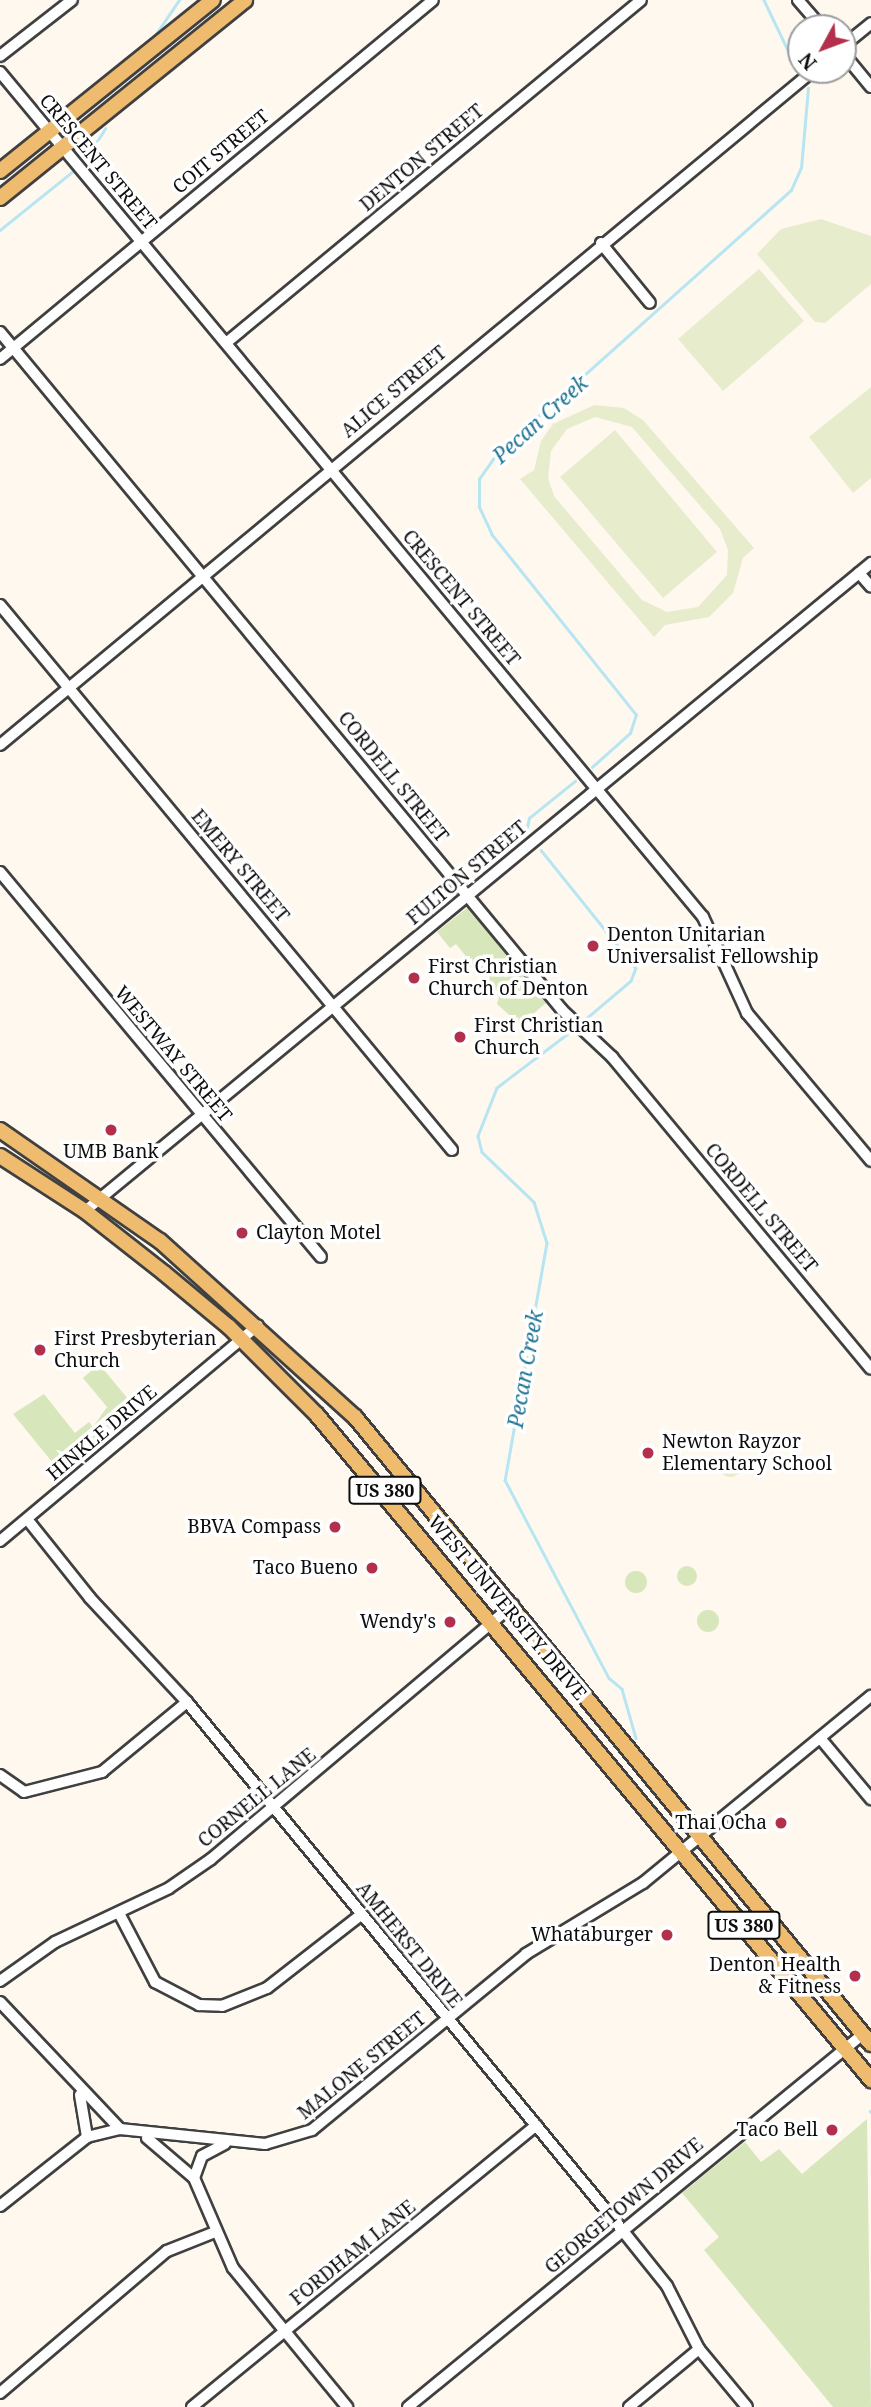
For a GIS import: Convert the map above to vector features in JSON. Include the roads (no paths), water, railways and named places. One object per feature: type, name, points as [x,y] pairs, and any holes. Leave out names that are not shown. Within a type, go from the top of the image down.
[{"type":"main road","points":[[0,171],[213,0]]},
{"type":"main road","points":[[0,198],[245,0]]},
{"type":"main road","name":"WEST UNIVERSITY DRIVE","points":[[0,1130],[102,1196],[258,1325],[355,1417],[513,1605],[867,2039]]},
{"type":"main road","name":"WEST UNIVERSITY DRIVE","points":[[0,1156],[85,1211],[242,1339],[384,1489],[871,2080]]},
{"type":"street","points":[[0,56],[72,0]]},
{"type":"street","name":"COIT STREET","points":[[0,359],[433,0]]},
{"type":"street","name":"DENTON STREET","points":[[226,343],[641,0]]},
{"type":"street","points":[[798,0],[810,14]]},
{"type":"street","points":[[857,34],[871,23]]},
{"type":"street","points":[[857,70],[871,87]]},
{"type":"street","name":"CRESCENT STREET","points":[[0,72],[712,929],[747,1013],[871,1161]]},
{"type":"street","name":"ALICE STREET","points":[[0,745],[601,243],[797,84]]},
{"type":"street","points":[[601,243],[650,303]]},
{"type":"street","name":"CORDELL STREET","points":[[0,332],[562,1010],[612,1057],[871,1370]]},
{"type":"street","name":"FULTON STREET","points":[[85,1211],[871,563]]},
{"type":"street","points":[[859,573],[871,587]]},
{"type":"street","name":"EMERY STREET","points":[[0,605],[452,1150]]},
{"type":"street","name":"WESTWAY STREET","points":[[0,872],[321,1257]]},
{"type":"street","name":"HINKLE DRIVE","points":[[0,1541],[258,1325]]},
{"type":"street","name":"AMHERST DRIVE","points":[[27,1519],[90,1598],[187,1702],[623,2231],[667,2286],[699,2349],[747,2407]]},
{"type":"street","name":"CORNELL LANE","points":[[0,1981],[55,1942],[169,1888],[274,1808],[513,1605]]},
{"type":"street","name":"MALONE STREET","points":[[0,2206],[88,2137],[120,2129],[145,2136],[229,2143],[276,2143],[312,2130],[526,1954],[683,1851],[871,1696]]},
{"type":"street","points":[[0,1776],[24,1793],[102,1772],[187,1702]]},
{"type":"street","points":[[820,1738],[871,1799]]},
{"type":"street","points":[[118,1913],[155,1982],[198,2005],[222,2006],[267,1988],[362,1914]]},
{"type":"street","points":[[0,2002],[79,2093],[120,2129]]},
{"type":"street","name":"GEORGETOWN DRIVE","points":[[408,2407],[843,2046],[867,2039]]},
{"type":"street","points":[[79,2093],[88,2137]]},
{"type":"street","name":"FORDHAM LANE","points":[[192,2407],[536,2125]]},
{"type":"street","points":[[145,2136],[194,2178],[215,2232],[233,2268],[347,2407]]},
{"type":"street","points":[[194,2178],[202,2156],[229,2143]]},
{"type":"street","points":[[0,2393],[167,2250],[215,2232]]},
{"type":"street","points":[[629,2407],[699,2349]]},
{"type":"waterway","points":[[156,34],[179,0]]},
{"type":"waterway","name":"Pecan Creek","points":[[764,0],[787,48]]},
{"type":"waterway","name":"Pecan Creek","points":[[592,767],[630,733],[636,715],[492,535],[479,507],[479,479],[497,453],[791,190],[801,168],[808,88]]},
{"type":"waterway","points":[[86,159],[105,129]]},
{"type":"waterway","points":[[0,230],[72,172]]},
{"type":"waterway","name":"Pecan Creek","points":[[526,832],[529,818],[575,781]]},
{"type":"waterway","name":"Pecan Creek","points":[[541,850],[636,968],[631,981],[585,1020]]},
{"type":"waterway","name":"Pecan Creek","points":[[572,1031],[497,1088],[478,1136],[482,1152],[534,1202],[547,1243],[505,1480],[609,1678],[622,1689],[636,1738]]},
{"type":"place","name":"Denton Unitarian Universalist Fellowship","points":[[593,946]]},
{"type":"place","name":"First Christian Church of Denton","points":[[414,978]]},
{"type":"place","name":"First Christian Church","points":[[460,1037]]},
{"type":"place","name":"UMB Bank","points":[[111,1130]]},
{"type":"place","name":"Clayton Motel","points":[[242,1233]]},
{"type":"place","name":"First Presbyterian Church","points":[[40,1350]]},
{"type":"place","name":"Newton Rayzor Elementary School","points":[[648,1453]]},
{"type":"place","name":"BBVA Compass","points":[[335,1527]]},
{"type":"place","name":"Taco Bueno","points":[[372,1568]]},
{"type":"place","name":"Wendy's","points":[[450,1622]]},
{"type":"place","name":"Thai Ocha","points":[[781,1823]]},
{"type":"place","name":"Whataburger","points":[[667,1935]]},
{"type":"place","name":"Denton Health & Fitness","points":[[855,1976]]},
{"type":"place","name":"Taco Bell","points":[[832,2130]]}]
